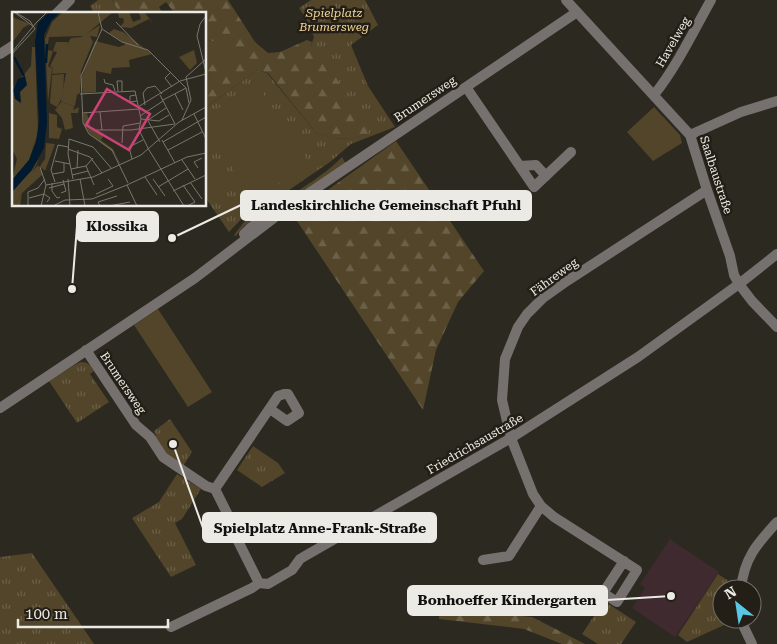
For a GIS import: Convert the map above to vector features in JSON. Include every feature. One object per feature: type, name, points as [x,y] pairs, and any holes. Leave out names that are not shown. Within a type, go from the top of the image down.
[{"type":"street","points":[[58,12],[70,0]]},
{"type":"street","name":"Saalbaustraße","points":[[566,0],[690,135],[730,256],[734,275],[752,301],[777,326]]},
{"type":"street","name":"Havelweg","points":[[654,95],[664,83],[694,32],[710,0]]},
{"type":"street","name":"Brumersweg","points":[[0,408],[224,257],[235,247],[243,234],[253,224],[287,208],[577,12]]},
{"type":"street","points":[[0,54],[12,46]]},
{"type":"street","points":[[466,87],[534,187],[571,152]]},
{"type":"street","points":[[690,135],[741,112],[777,101]]},
{"type":"street","points":[[520,166],[536,165],[546,176]]},
{"type":"street","name":"Fähreweg","points":[[541,506],[533,494],[511,438],[502,400],[505,359],[518,327],[527,314],[543,298],[707,190]]},
{"type":"street","name":"Friedrichsaustraße","points":[[171,627],[252,588],[258,583],[268,584],[292,570],[300,559],[511,438],[638,357],[777,254]]},
{"type":"street","name":"Brumersweg","points":[[86,350],[136,425],[150,436],[163,457],[206,486],[215,489]]},
{"type":"street","points":[[258,583],[215,489],[270,409]]},
{"type":"street","points":[[483,560],[508,556],[541,506],[554,517],[624,561]]},
{"type":"street","points":[[743,579],[747,562],[760,542],[777,522]]},
{"type":"street","points":[[745,629],[752,644]]},
{"type":"shaded area","points":[[670,539],[719,572],[714,579],[712,579],[712,582],[675,637],[632,608],[645,588],[640,584]]},
{"type":"green space","points":[[98,0],[112,0],[119,12],[94,12],[90,6]]},
{"type":"green space","points":[[112,0],[228,0],[255,42],[268,53],[280,52],[307,40],[312,42],[311,46],[314,49],[319,49],[369,134],[351,139],[333,138],[316,133],[268,73],[257,70],[206,107],[206,95],[209,93],[211,80],[206,69],[214,63],[226,41],[211,41],[206,38],[206,12],[174,12],[166,2],[159,7],[162,12],[119,12]]},
{"type":"green space","name":"Spielplatz Brumersweg","points":[[311,0],[365,0],[378,25],[351,45],[368,86],[395,127],[351,144],[330,162],[289,190],[247,213],[229,232],[206,198],[206,107],[257,70],[267,73],[316,133],[333,138],[351,139],[368,134],[319,50],[314,50],[311,46],[314,37],[308,22],[299,8]]},
{"type":"green space","points":[[206,38],[211,41],[226,41],[231,51],[232,57],[228,65],[222,66],[214,63],[206,70]]},
{"type":"green space","points":[[206,70],[213,88],[206,96]]},
{"type":"green space","points":[[256,83],[309,163],[254,200],[206,128],[206,116]]},
{"type":"green space","points":[[654,107],[680,135],[682,143],[653,161],[627,132]]},
{"type":"green space","points":[[396,141],[484,271],[458,302],[436,350],[423,410],[293,215]]},
{"type":"green space","points":[[206,152],[213,160],[224,181],[215,187],[206,177]]},
{"type":"green space","points":[[342,157],[346,164],[284,205],[253,219],[236,236],[234,235],[250,217],[303,188]]},
{"type":"green space","points":[[158,309],[212,392],[188,407],[134,325]]},
{"type":"green space","points":[[81,362],[87,363],[93,369],[94,371],[90,374],[109,402],[77,423],[49,381]]},
{"type":"green space","points":[[170,419],[192,452],[183,466],[167,456],[154,437],[156,435],[154,431]]},
{"type":"green space","points":[[253,446],[278,463],[285,473],[262,487],[237,470]]},
{"type":"green space","points":[[177,474],[201,489],[182,519],[175,523],[196,565],[171,577],[132,518],[159,502]]},
{"type":"green space","points":[[32,553],[94,644],[0,644],[0,557]]},
{"type":"green space","points":[[718,574],[726,579],[715,579]]},
{"type":"green space","points":[[712,583],[712,629],[715,629],[687,642],[678,635]]},
{"type":"green space","points":[[604,601],[636,622],[621,644],[598,644],[582,634]]},
{"type":"green space","points":[[440,608],[532,617],[585,644],[562,644],[524,629],[439,619]]},
{"type":"place","name":"Landeskirchliche Gemeinschaft Pfuhl","points":[[172,238]]},
{"type":"place","name":"Klossika","points":[[72,289]]},
{"type":"place","name":"Spielplatz Anne-Frank-Straße","points":[[173,444]]},
{"type":"place","name":"Bonhoeffer Kindergarten","points":[[671,596]]}]
